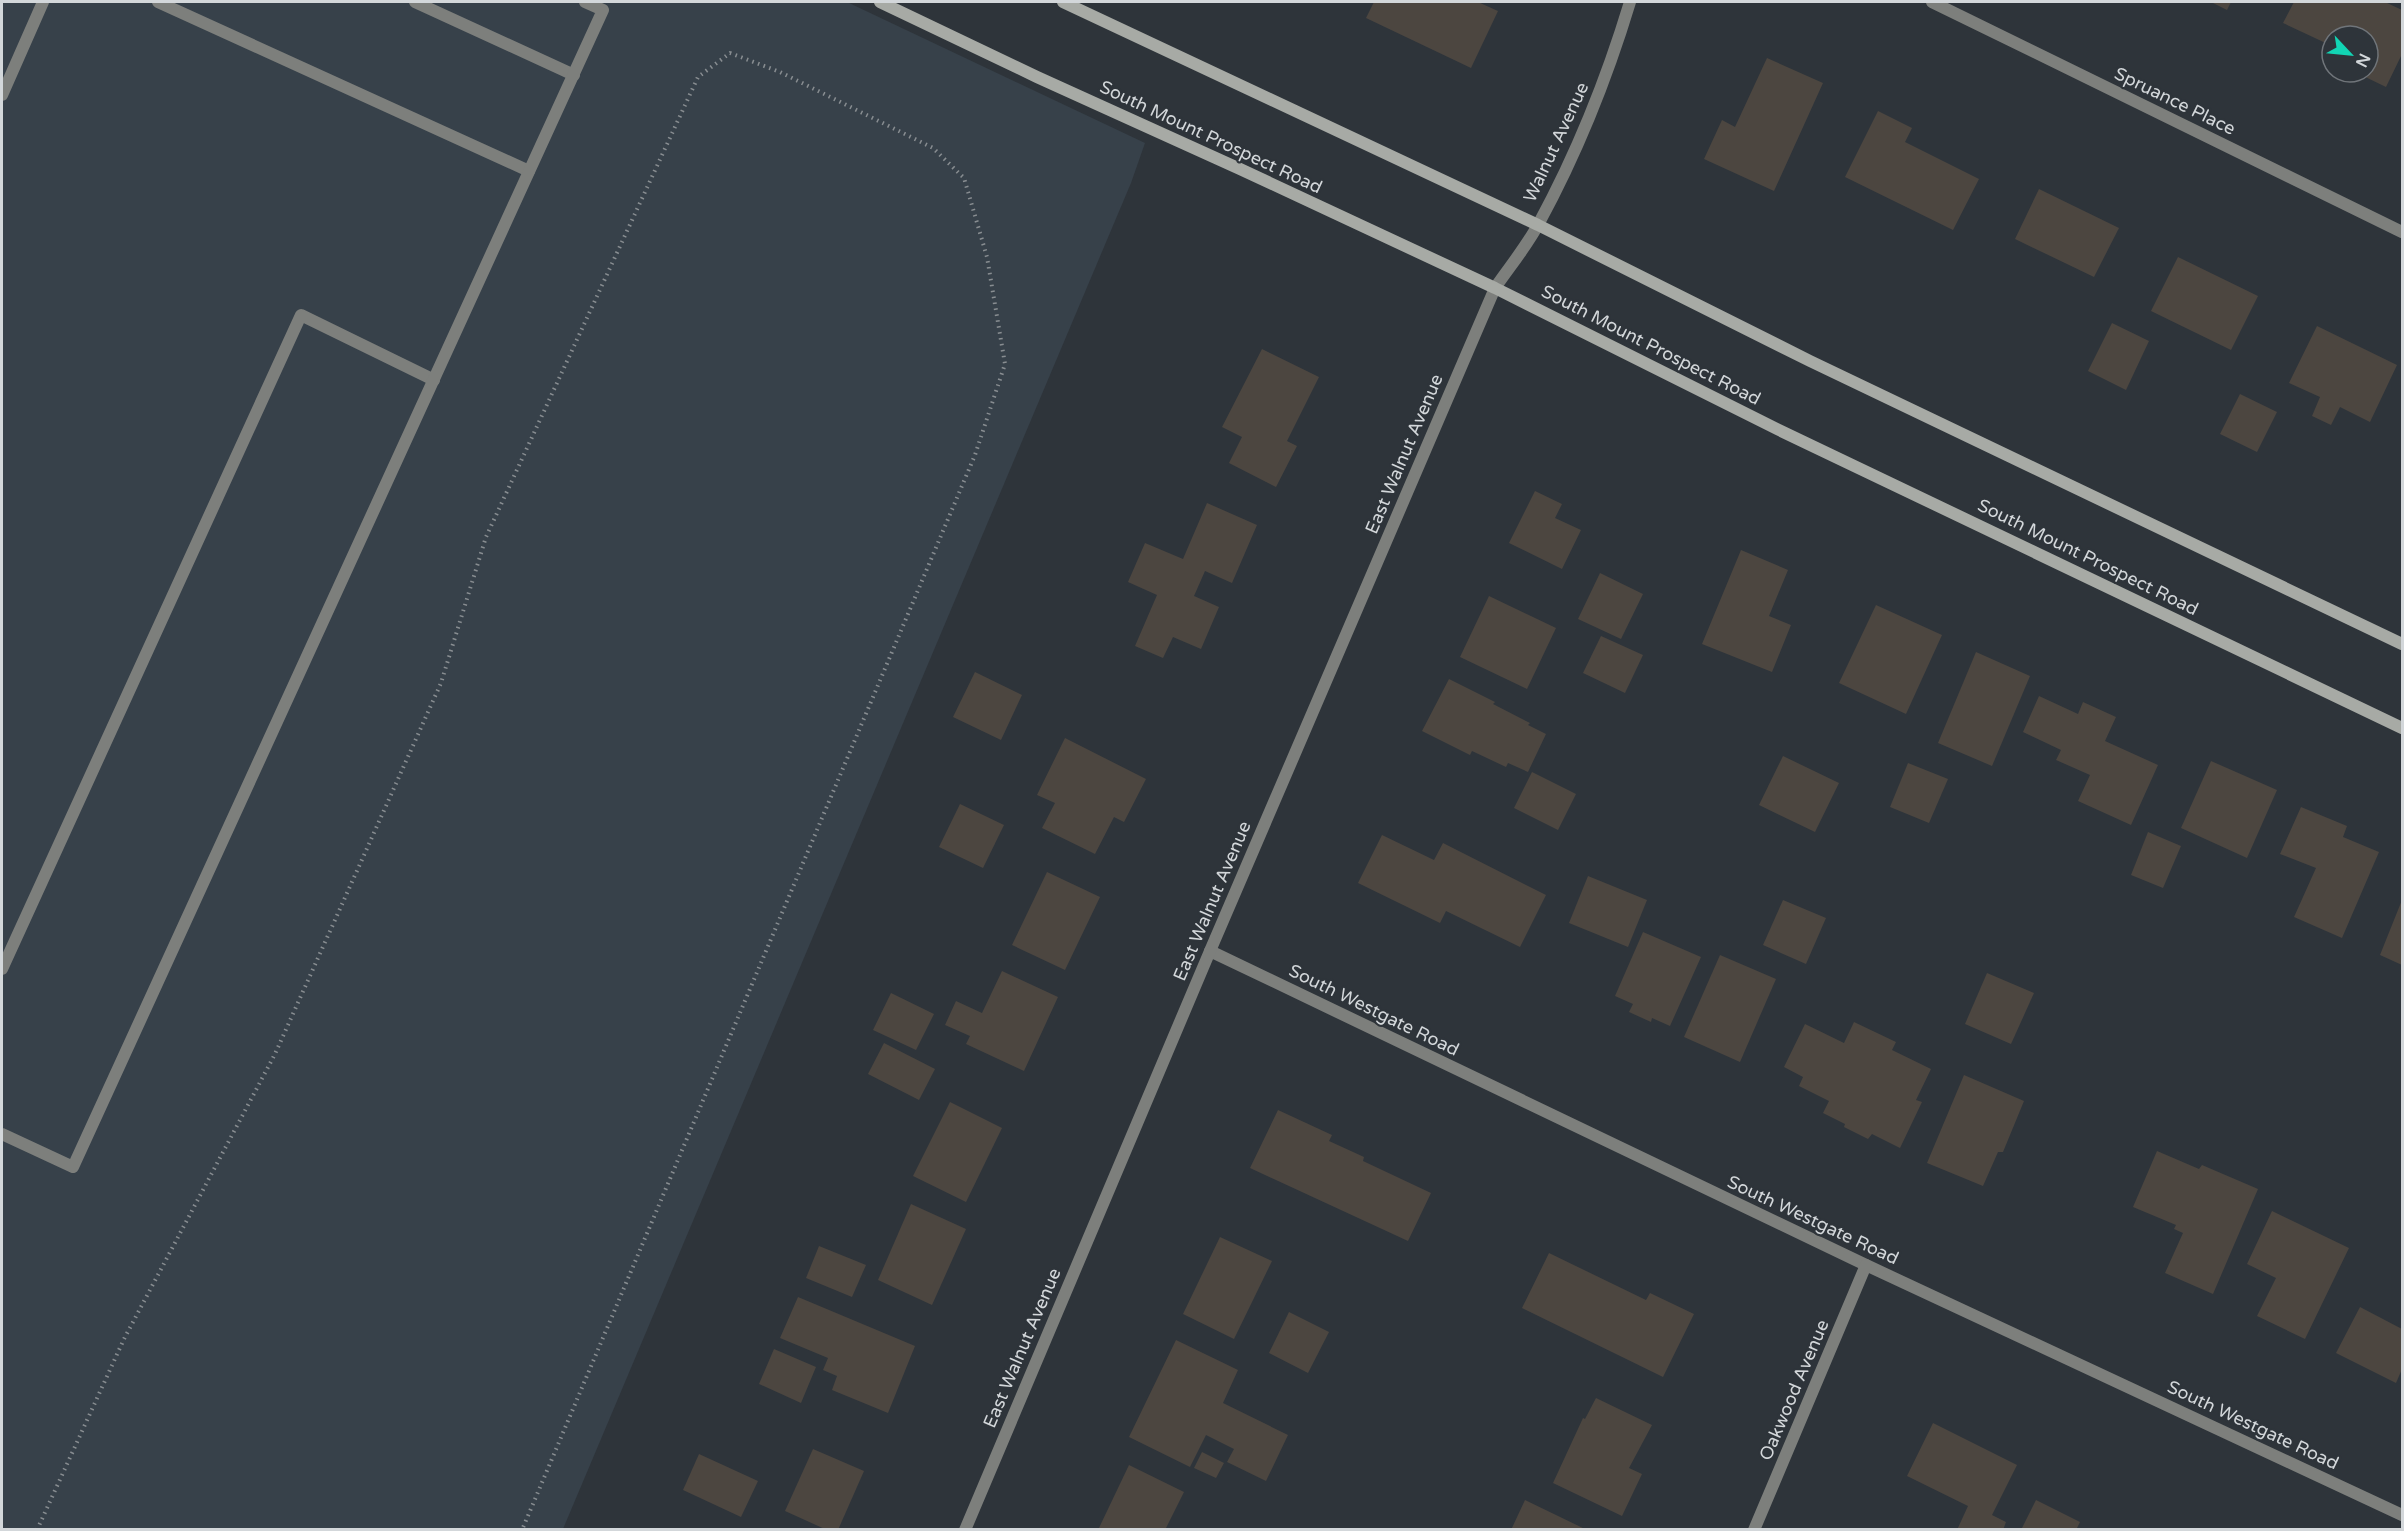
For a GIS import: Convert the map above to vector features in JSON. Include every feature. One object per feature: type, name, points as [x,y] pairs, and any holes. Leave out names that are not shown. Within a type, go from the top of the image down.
[{"type":"main road","name":"South Mount Prospect Road","points":[[880,2],[1037,77],[1495,288],[1788,434],[2403,728]]},
{"type":"main road","points":[[1063,2],[1538,225],[1810,361],[2403,644]]},
{"type":"street","points":[[2,95],[43,2]]},
{"type":"street","points":[[158,2],[529,171]]},
{"type":"street","points":[[415,2],[574,75]]},
{"type":"street","points":[[2,1134],[73,1167],[603,10],[585,2]]},
{"type":"street","name":"Walnut Avenue","points":[[1495,288],[1538,225],[1577,146],[1611,64],[1630,2]]},
{"type":"street","name":"Spruance Place","points":[[1932,2],[2403,232]]},
{"type":"street","name":"East Walnut Avenue","points":[[965,1530],[1210,951],[1495,288]]},
{"type":"street","points":[[2,969],[301,315],[434,380]]},
{"type":"street","name":"South Westgate Road","points":[[1210,951],[1866,1265],[2403,1515]]},
{"type":"street","name":"Oakwood Avenue","points":[[1755,1530],[1866,1265]]},
{"type":"path","points":[[37,1530],[124,1339],[274,1054],[441,683],[486,537],[698,77],[730,54],[780,72],[933,148],[964,178],[987,257],[1005,364],[975,455],[522,1530]]},
{"type":"shaded area","points":[[2,2],[847,2],[1145,143],[1131,183],[563,1529],[2,1530]]},
{"type":"building","points":[[1374,2],[1478,2],[1498,11],[1471,68],[1366,18]]},
{"type":"building","points":[[2211,2],[2231,2],[2227,10]]},
{"type":"building","points":[[2294,2],[2385,2],[2402,10],[2402,54],[2386,87],[2380,84],[2380,24],[2320,24],[2320,40],[2283,23]]},
{"type":"building","points":[[1767,58],[1823,83],[1774,191],[1704,159],[1722,120],[1735,127]]},
{"type":"building","points":[[1878,111],[1912,128],[1905,142],[1979,179],[1953,230],[1845,177]]},
{"type":"building","points":[[2039,189],[2119,228],[2094,277],[2015,239]]},
{"type":"building","points":[[2178,257],[2258,296],[2231,350],[2151,311]]},
{"type":"building","points":[[2112,323],[2149,341],[2126,390],[2088,371]]},
{"type":"building","points":[[2317,326],[2397,365],[2370,422],[2340,407],[2331,425],[2312,416],[2320,397],[2289,383]]},
{"type":"building","points":[[1262,349],[1319,377],[1287,441],[1297,446],[1276,487],[1229,463],[1242,437],[1222,427]]},
{"type":"building","points":[[2240,394],[2277,412],[2257,452],[2220,434]]},
{"type":"building","points":[[1535,491],[1562,504],[1555,518],[1581,530],[1562,569],[1509,543]]},
{"type":"building","points":[[1207,503],[1257,525],[1232,583],[1205,571],[1194,596],[1219,607],[1201,649],[1173,637],[1163,658],[1135,646],[1157,595],[1128,582],[1145,543],[1183,559]]},
{"type":"building","points":[[1741,550],[1788,570],[1769,616],[1791,625],[1772,672],[1702,644]]},
{"type":"building","points":[[1600,573],[1643,594],[1621,639],[1578,619]]},
{"type":"building","points":[[1489,596],[1556,628],[1527,689],[1460,657]]},
{"type":"building","points":[[1876,605],[1942,635],[1906,714],[1839,683]]},
{"type":"building","points":[[1601,636],[1643,655],[1625,693],[1583,673]]},
{"type":"building","points":[[1976,652],[2030,676],[1992,766],[1938,743]]},
{"type":"building","points":[[975,672],[1022,695],[1001,740],[953,717]]},
{"type":"building","points":[[1449,679],[1495,702],[1493,704],[1546,734],[1528,772],[1508,763],[1506,767],[1472,751],[1470,755],[1422,731]]},
{"type":"building","points":[[2039,696],[2078,714],[2083,702],[2116,717],[2105,741],[2158,765],[2131,825],[2078,801],[2090,775],[2056,760],[2061,750],[2023,732]]},
{"type":"building","points":[[1065,738],[1146,779],[1124,822],[1114,817],[1095,854],[1042,828],[1055,803],[1037,795]]},
{"type":"building","points":[[1783,756],[1839,783],[1815,832],[1759,805]]},
{"type":"building","points":[[2211,761],[2277,790],[2247,858],[2181,828]]},
{"type":"building","points":[[1908,763],[1948,779],[1929,823],[1890,807]]},
{"type":"building","points":[[1532,772],[1576,794],[1558,830],[1514,808]]},
{"type":"building","points":[[960,804],[1004,825],[983,868],[939,847]]},
{"type":"building","points":[[2301,807],[2347,826],[2343,837],[2379,852],[2342,938],[2294,917],[2316,868],[2280,854]]},
{"type":"building","points":[[2148,832],[2181,846],[2163,888],[2131,875]]},
{"type":"building","points":[[1382,835],[1434,860],[1443,843],[1546,895],[1520,947],[1446,911],[1440,923],[1358,883]]},
{"type":"building","points":[[1047,872],[1100,897],[1065,970],[1012,945]]},
{"type":"building","points":[[1588,876],[1647,900],[1628,947],[1569,923]]},
{"type":"building","points":[[1783,900],[1826,918],[1806,964],[1763,945]]},
{"type":"building","points":[[2402,900],[2402,965],[2380,955]]},
{"type":"building","points":[[1643,932],[1701,957],[1670,1026],[1652,1018],[1651,1022],[1629,1012],[1633,1004],[1615,996]]},
{"type":"building","points":[[1720,955],[1776,979],[1740,1062],[1684,1037]]},
{"type":"building","points":[[1002,971],[1058,997],[1024,1071],[966,1044],[970,1036],[945,1025],[956,1001],[982,1013]]},
{"type":"building","points":[[1987,973],[2034,993],[2011,1044],[1965,1024]]},
{"type":"building","points":[[891,993],[934,1014],[916,1050],[873,1030]]},
{"type":"building","points":[[1854,1022],[1896,1042],[1892,1050],[1931,1069],[1916,1100],[1922,1102],[1900,1148],[1872,1134],[1868,1139],[1823,1113],[1829,1101],[1799,1086],[1803,1077],[1784,1067],[1805,1024],[1844,1043]]},
{"type":"building","points":[[884,1043],[935,1069],[919,1100],[868,1074]]},
{"type":"building","points":[[1964,1075],[2024,1101],[2003,1152],[1998,1152],[1983,1186],[1927,1163]]},
{"type":"building","points":[[950,1102],[1002,1128],[966,1202],[913,1176]]},
{"type":"building","points":[[1278,1110],[1332,1135],[1329,1141],[1364,1157],[1363,1161],[1431,1193],[1408,1241],[1250,1168]]},
{"type":"building","points":[[2157,1151],[2199,1169],[2202,1165],[2258,1189],[2213,1294],[2165,1273],[2183,1233],[2174,1229],[2176,1225],[2133,1207]]},
{"type":"building","points":[[911,1204],[966,1229],[932,1305],[878,1280]]},
{"type":"building","points":[[2272,1211],[2349,1248],[2305,1339],[2257,1316],[2276,1278],[2247,1264]]},
{"type":"building","points":[[1220,1237],[1272,1261],[1234,1339],[1183,1314]]},
{"type":"building","points":[[819,1246],[866,1265],[852,1297],[806,1278]]},
{"type":"building","points":[[1549,1253],[1646,1300],[1650,1293],[1694,1314],[1663,1377],[1522,1308]]},
{"type":"building","points":[[798,1297],[915,1346],[888,1413],[832,1390],[837,1376],[823,1370],[828,1358],[780,1338]]},
{"type":"building","points":[[2360,1307],[2402,1329],[2402,1369],[2396,1383],[2336,1353]]},
{"type":"building","points":[[1289,1312],[1329,1332],[1308,1373],[1269,1353]]},
{"type":"building","points":[[1176,1340],[1238,1370],[1223,1403],[1288,1435],[1266,1481],[1227,1462],[1234,1449],[1206,1435],[1190,1467],[1129,1437]]},
{"type":"building","points":[[774,1349],[816,1367],[801,1403],[759,1384]]},
{"type":"building","points":[[1596,1398],[1652,1425],[1629,1468],[1642,1474],[1622,1516],[1553,1483],[1583,1418],[1585,1419]]},
{"type":"building","points":[[1933,1423],[2017,1465],[1992,1515],[2006,1522],[2003,1530],[1957,1530],[1968,1506],[1907,1476]]},
{"type":"building","points":[[813,1449],[864,1471],[838,1530],[827,1530],[785,1511]]},
{"type":"building","points":[[1202,1452],[1224,1463],[1216,1478],[1194,1468]]},
{"type":"building","points":[[699,1454],[758,1481],[741,1517],[683,1490]]},
{"type":"building","points":[[1129,1465],[1184,1492],[1165,1530],[1098,1530]]},
{"type":"building","points":[[1525,1500],[1587,1530],[1511,1530]]},
{"type":"building","points":[[2036,1500],[2080,1522],[2076,1530],[2021,1530]]}]
